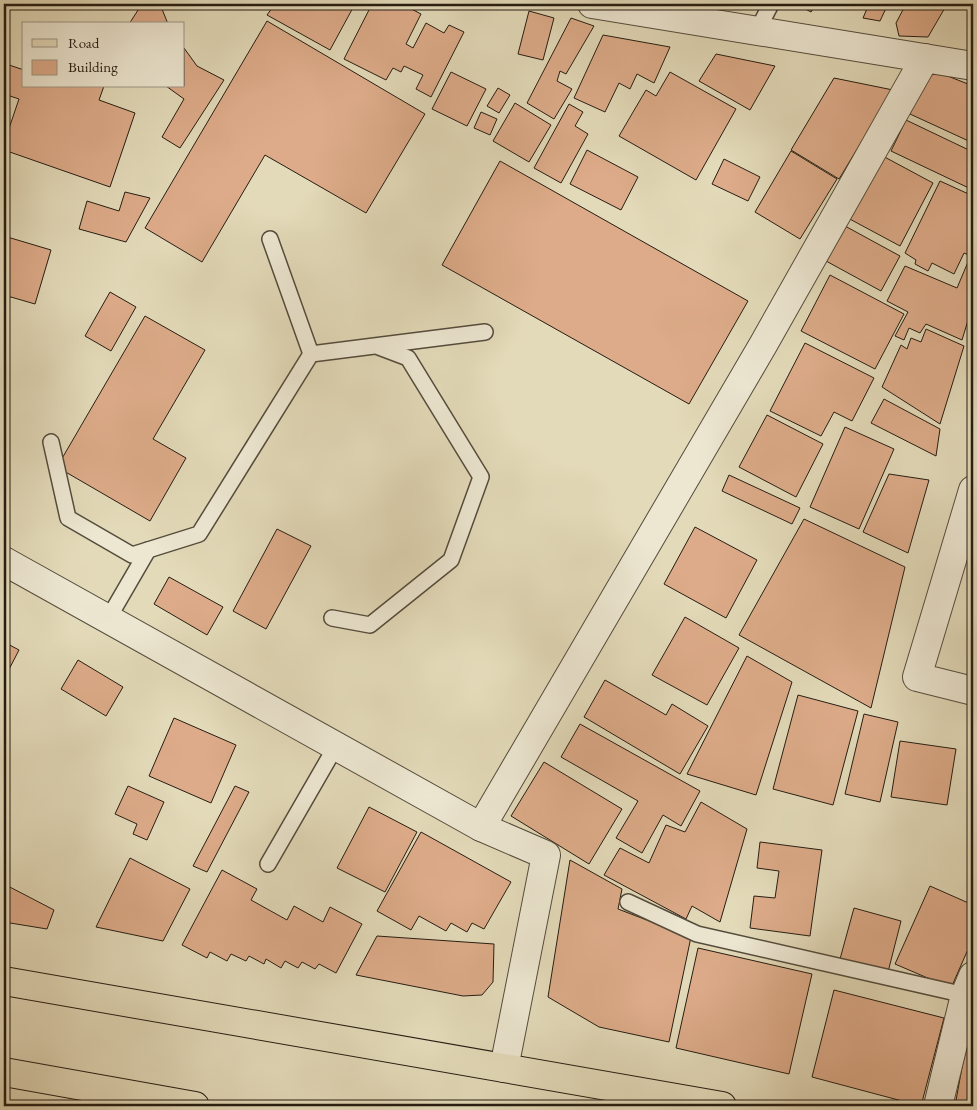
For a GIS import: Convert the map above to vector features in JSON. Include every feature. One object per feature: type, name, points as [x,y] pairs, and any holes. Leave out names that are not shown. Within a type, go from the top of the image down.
[{"type":"main road","points":[[4,980],[722,1106]]},
{"type":"main road","points":[[4,1072],[195,1106]]},
{"type":"street","points":[[596,4],[973,66]]},
{"type":"street","points":[[480,827],[763,345],[925,58]]},
{"type":"street","points":[[973,490],[917,677],[973,691]]},
{"type":"street","points":[[4,561],[480,827],[546,855],[504,1068]]},
{"type":"street","points":[[938,1106],[969,986]]},
{"type":"lane","points":[[757,31],[771,4]]},
{"type":"lane","points":[[270,239],[311,354]]},
{"type":"lane","points":[[311,354],[485,332]]},
{"type":"lane","points":[[332,618],[370,625],[451,560],[481,477],[408,358],[376,346]]},
{"type":"lane","points":[[50,442],[68,518],[132,555],[199,534],[311,354]]},
{"type":"lane","points":[[108,619],[148,550]]},
{"type":"lane","points":[[268,864],[336,746]]},
{"type":"lane","points":[[628,902],[697,934],[969,986]]},
{"type":"building","points":[[142,4],[160,4],[167,22],[130,22]]},
{"type":"building","points":[[275,4],[355,4],[330,50],[267,15]]},
{"type":"building","points":[[372,4],[402,4],[421,14],[406,44],[413,48],[426,23],[444,33],[449,25],[464,32],[431,97],[416,89],[423,75],[404,66],[401,72],[393,68],[386,80],[344,59]]},
{"type":"building","points":[[796,4],[816,4],[811,12]]},
{"type":"building","points":[[869,4],[888,4],[880,21],[863,18]]},
{"type":"building","points":[[906,4],[946,6],[928,37],[899,36],[896,23]]},
{"type":"building","points":[[959,4],[972,4],[971,10]]},
{"type":"building","points":[[529,11],[554,18],[543,60],[518,54]]},
{"type":"building","points":[[571,18],[594,26],[566,74],[560,71],[557,81],[572,89],[554,119],[527,103]]},
{"type":"building","points":[[267,21],[425,114],[366,213],[265,155],[202,262],[145,228]]},
{"type":"building","points":[[603,35],[670,47],[654,83],[637,74],[630,89],[619,83],[605,112],[574,98]]},
{"type":"building","points":[[185,49],[197,66],[224,80],[180,148],[162,137],[184,99],[169,88],[185,88]]},
{"type":"building","points":[[716,54],[775,66],[750,110],[699,81]]},
{"type":"building","points":[[9,65],[22,69],[22,88],[103,88],[99,100],[135,113],[110,187],[4,150],[4,143],[19,99],[4,94],[4,82]]},
{"type":"building","points":[[451,72],[486,89],[467,126],[432,109]]},
{"type":"building","points":[[670,72],[736,109],[696,180],[619,136],[646,90],[656,96]]},
{"type":"building","points":[[940,73],[973,86],[973,143],[910,114],[927,76]]},
{"type":"building","points":[[834,78],[893,90],[839,179],[791,150]]},
{"type":"building","points":[[498,88],[510,95],[499,113],[487,106]]},
{"type":"building","points":[[515,103],[551,125],[529,162],[493,141]]},
{"type":"building","points":[[569,104],[583,112],[575,126],[588,134],[561,183],[534,168]]},
{"type":"building","points":[[481,112],[497,119],[490,135],[474,128]]},
{"type":"building","points":[[906,120],[973,152],[973,190],[891,151]]},
{"type":"building","points":[[587,150],[638,177],[621,210],[570,184]]},
{"type":"building","points":[[791,151],[837,179],[800,239],[755,212]]},
{"type":"building","points":[[879,154],[933,183],[900,246],[846,217]]},
{"type":"building","points":[[724,159],[760,177],[748,201],[712,184]]},
{"type":"building","points":[[500,161],[748,301],[689,404],[442,265]]},
{"type":"building","points":[[940,181],[973,196],[973,257],[964,253],[954,274],[932,263],[928,271],[915,264],[916,260],[905,253]]},
{"type":"building","points":[[125,192],[150,198],[126,242],[79,229],[87,201],[119,211]]},
{"type":"building","points":[[845,226],[900,256],[881,291],[826,261]]},
{"type":"building","points":[[4,236],[51,250],[35,304],[4,295]]},
{"type":"building","points":[[968,262],[973,264],[973,304],[962,340],[926,324],[920,333],[909,328],[904,340],[895,336],[908,312],[887,301],[905,266],[957,288]]},
{"type":"building","points":[[830,275],[904,314],[875,369],[801,331]]},
{"type":"building","points":[[110,292],[136,307],[111,351],[85,336]]},
{"type":"building","points":[[145,316],[205,350],[153,439],[186,458],[150,521],[57,467]]},
{"type":"building","points":[[926,329],[964,346],[940,424],[882,387],[901,345],[907,349],[911,338],[921,342]]},
{"type":"building","points":[[805,343],[874,378],[852,421],[834,412],[821,436],[770,411]]},
{"type":"building","points":[[884,399],[940,429],[936,456],[871,423]]},
{"type":"building","points":[[767,415],[823,444],[796,497],[739,467]]},
{"type":"building","points":[[845,427],[894,449],[859,529],[810,507]]},
{"type":"building","points":[[889,474],[929,480],[908,553],[863,532]]},
{"type":"building","points":[[729,475],[800,508],[792,524],[722,491]]},
{"type":"building","points":[[804,519],[905,567],[871,708],[739,635]]},
{"type":"building","points":[[695,527],[757,560],[726,618],[664,584]]},
{"type":"building","points":[[277,529],[311,546],[266,629],[233,611]]},
{"type":"building","points":[[169,577],[223,607],[207,635],[154,604]]},
{"type":"building","points":[[685,617],[739,648],[707,705],[652,675]]},
{"type":"building","points":[[4,642],[19,650],[4,679]]},
{"type":"building","points":[[747,656],[792,682],[756,795],[687,774]]},
{"type":"building","points":[[78,660],[123,687],[106,716],[61,689]]},
{"type":"building","points":[[605,680],[666,715],[672,704],[708,726],[680,774],[584,717]]},
{"type":"building","points":[[798,695],[858,711],[833,805],[773,789]]},
{"type":"building","points":[[864,714],[898,722],[880,802],[845,794]]},
{"type":"building","points":[[174,718],[236,745],[211,803],[149,776]]},
{"type":"building","points":[[580,724],[700,791],[681,826],[663,815],[642,853],[616,838],[638,801],[561,757]]},
{"type":"building","points":[[900,741],[956,749],[947,805],[891,797]]},
{"type":"building","points":[[544,762],[622,809],[589,864],[511,816]]},
{"type":"building","points":[[128,786],[164,802],[147,840],[133,834],[137,824],[115,814]]},
{"type":"building","points":[[235,786],[249,792],[207,872],[193,866]]},
{"type":"building","points":[[701,802],[747,829],[720,922],[692,906],[686,919],[604,875],[620,848],[649,863],[666,825],[685,832]]},
{"type":"building","points":[[369,807],[417,832],[385,892],[337,868]]},
{"type":"building","points":[[421,832],[511,882],[484,929],[472,923],[467,932],[451,923],[446,931],[419,916],[411,930],[377,911]]},
{"type":"building","points":[[760,842],[822,850],[810,936],[750,928],[754,896],[775,898],[779,871],[757,868]]},
{"type":"building","points":[[130,858],[190,889],[163,941],[96,927]]},
{"type":"building","points":[[570,860],[622,889],[618,909],[691,937],[669,1042],[599,1027],[548,997]]},
{"type":"building","points":[[222,870],[257,889],[251,900],[287,920],[294,906],[323,922],[330,907],[362,924],[336,973],[319,964],[315,969],[302,962],[298,968],[285,961],[281,968],[266,959],[264,964],[249,956],[246,961],[231,954],[227,961],[210,952],[207,958],[182,945]]},
{"type":"building","points":[[4,884],[54,910],[47,929],[4,922]]},
{"type":"building","points":[[930,886],[973,905],[973,938],[951,988],[895,964]]},
{"type":"building","points":[[854,908],[901,921],[888,972],[840,959]]},
{"type":"building","points":[[377,936],[494,944],[493,982],[482,995],[463,996],[356,975]]},
{"type":"building","points":[[698,948],[812,974],[789,1074],[676,1048]]},
{"type":"building","points":[[834,990],[944,1018],[921,1106],[812,1077]]},
{"type":"building","points":[[973,1006],[973,1106],[955,1106]]}]
